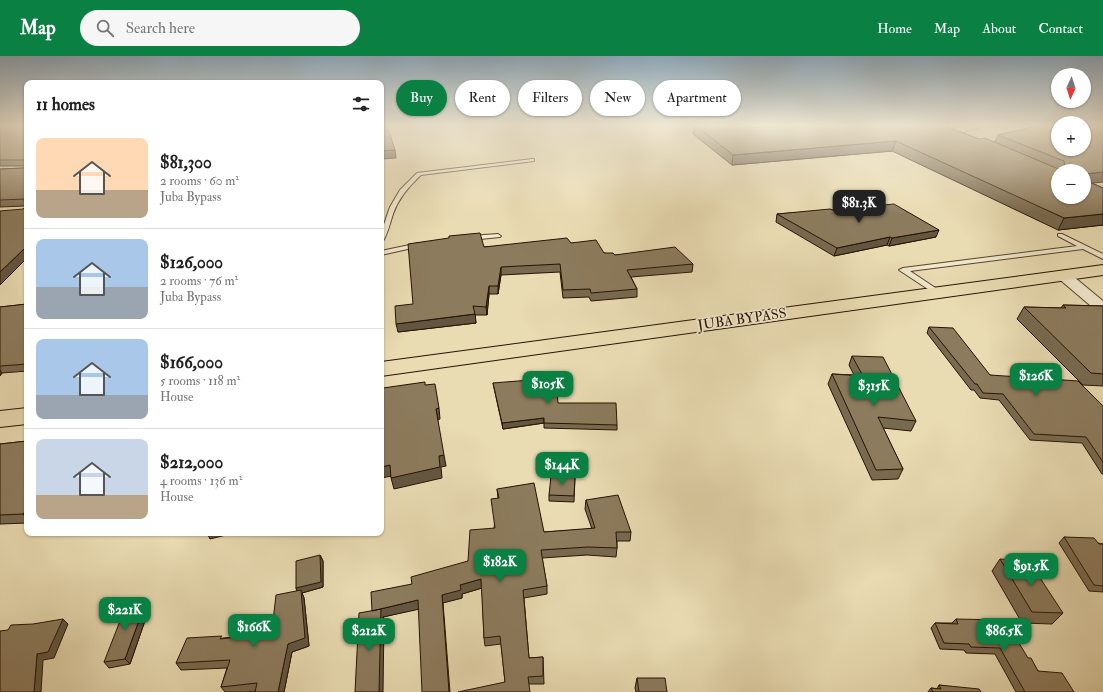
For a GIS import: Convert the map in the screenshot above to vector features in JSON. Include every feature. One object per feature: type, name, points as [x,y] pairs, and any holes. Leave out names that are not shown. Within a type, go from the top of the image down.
[{"type":"main road","name":"JUBA BYPASS","points":[[384,369],[1103,270]]},
{"type":"main road","points":[[0,419],[24,416]]},
{"type":"street","points":[[1063,275],[1103,309]]},
{"type":"lane","points":[[384,235],[396,200],[405,187],[419,174],[532,160]]},
{"type":"lane","points":[[1060,235],[1103,257]]},
{"type":"lane","points":[[462,238],[498,236]]},
{"type":"lane","points":[[384,252],[428,243]]},
{"type":"lane","points":[[937,293],[903,270],[1085,247]]},
{"type":"building","points":[[0,155],[24,155],[24,160],[0,160]]},
{"type":"building","points":[[926,155],[1024,155],[1051,166],[1051,204],[1091,204],[1091,183],[1103,188],[1103,214],[1064,218]]},
{"type":"building","points":[[1103,155],[1103,172],[1091,173],[1091,164],[1064,164],[1064,161],[1051,156]]},
{"type":"building","points":[[24,168],[24,199],[0,200],[0,169]]},
{"type":"building","points":[[894,204],[939,230],[892,238],[890,237],[837,248],[777,214],[830,209],[833,210]]},
{"type":"building","points":[[23,209],[24,249],[0,272],[0,211]]},
{"type":"building","points":[[480,233],[484,247],[567,238],[571,243],[596,240],[604,253],[613,253],[615,255],[675,247],[693,264],[627,270],[637,289],[591,293],[590,289],[563,290],[560,264],[501,267],[498,286],[489,286],[486,307],[473,306],[475,314],[396,324],[395,306],[413,304],[408,244],[449,238],[449,236]]},
{"type":"building","points":[[24,304],[24,364],[0,366],[0,307]]},
{"type":"building","points":[[1063,305],[1103,306],[1103,374],[1091,373],[1024,307],[1066,308]]},
{"type":"building","points":[[929,327],[953,328],[990,375],[1078,381],[1103,406],[1103,462],[1086,437],[1034,434],[1003,394],[983,393]]},
{"type":"building","points":[[852,356],[883,357],[916,421],[878,417],[903,469],[876,470],[832,374],[863,376]]},
{"type":"building","points":[[556,378],[558,403],[616,403],[617,425],[544,423],[544,418],[502,423],[493,383]]},
{"type":"building","points":[[425,382],[425,385],[435,384],[439,408],[436,409],[444,455],[439,456],[440,467],[391,478],[390,465],[384,466],[384,388]]},
{"type":"building","points":[[24,441],[23,514],[0,515],[0,444]]},
{"type":"building","points":[[551,476],[575,477],[574,496],[549,495]]},
{"type":"building","points":[[534,483],[544,532],[595,528],[586,500],[618,495],[631,532],[616,532],[617,548],[588,547],[541,550],[547,586],[523,590],[529,658],[543,657],[543,676],[528,677],[530,692],[458,692],[505,682],[500,636],[484,638],[481,579],[460,585],[461,590],[442,595],[449,692],[422,692],[418,600],[372,611],[371,592],[412,584],[411,577],[468,561],[470,530],[495,528],[491,499],[499,498],[497,489]]},
{"type":"building","points":[[1064,537],[1094,538],[1099,544],[1103,544],[1103,586],[1094,585]]},
{"type":"building","points":[[320,555],[321,582],[296,588],[296,561]]},
{"type":"building","points":[[1000,559],[1029,561],[1063,613],[1032,612]]},
{"type":"building","points":[[301,590],[305,638],[288,644],[278,692],[255,692],[257,683],[221,687],[230,660],[176,663],[187,638],[222,636],[220,639],[257,635],[272,630],[276,595]]},
{"type":"building","points":[[129,598],[145,604],[125,659],[104,662]]},
{"type":"building","points":[[381,609],[379,692],[355,692],[359,613]]},
{"type":"building","points":[[63,619],[48,652],[37,654],[34,692],[0,692],[0,631],[8,630],[11,625],[33,624]]},
{"type":"building","points":[[956,619],[1005,620],[1028,658],[1031,658],[1038,671],[1062,673],[1074,692],[1025,692],[1000,648],[971,647],[969,644],[944,643],[935,623],[958,624]]},
{"type":"building","points":[[637,678],[665,678],[667,692],[639,692]]},
{"type":"building","points":[[939,685],[979,689],[981,692],[933,692],[931,688],[941,689]]}]
